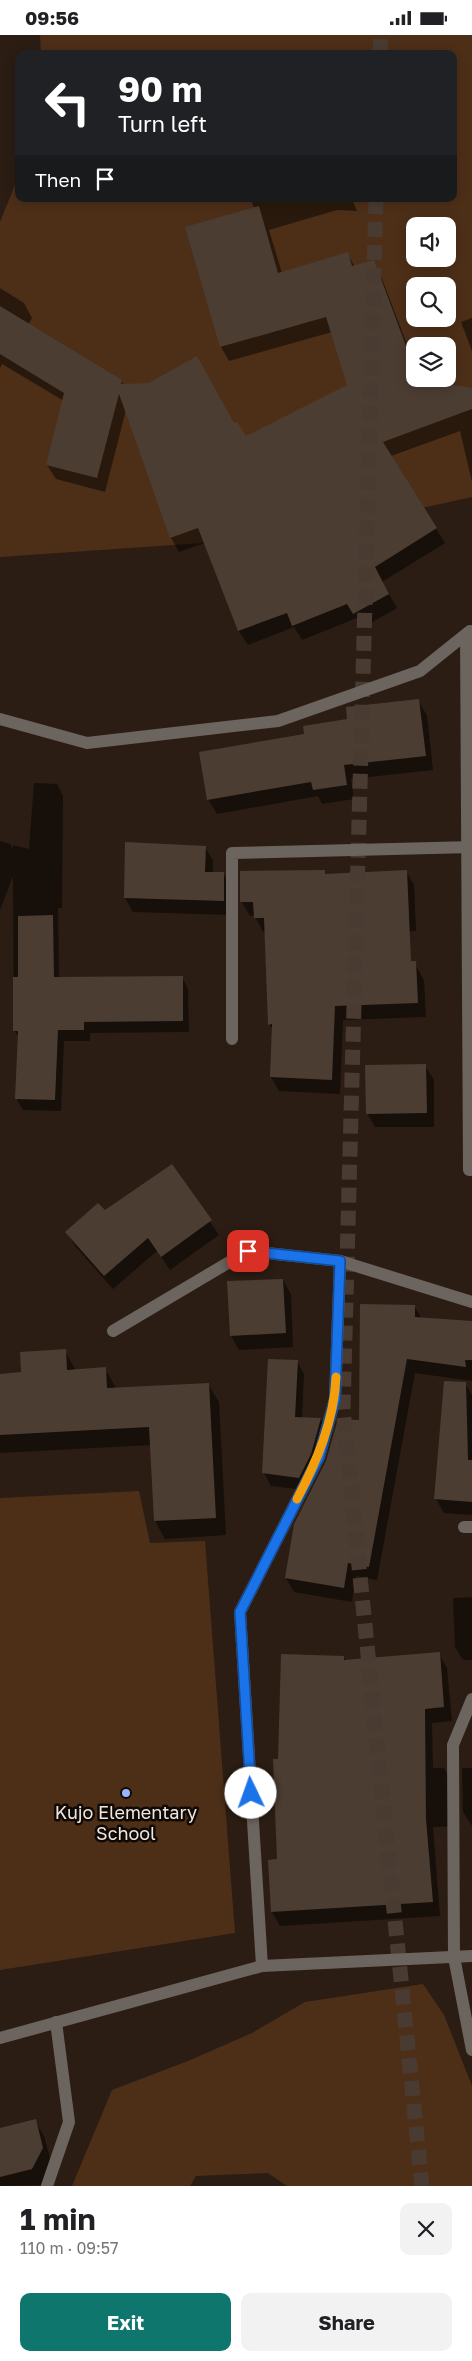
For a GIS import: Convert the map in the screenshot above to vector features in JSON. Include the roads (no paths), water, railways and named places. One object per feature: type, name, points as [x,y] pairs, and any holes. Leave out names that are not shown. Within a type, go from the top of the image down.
[{"type":"street","points":[[0,719],[87,743],[278,721],[420,671],[469,632]]},
{"type":"street","points":[[469,632],[469,1170],[472,1170]]},
{"type":"street","points":[[232,1039],[232,853],[470,847]]},
{"type":"street","points":[[113,1331],[248,1251],[340,1261],[472,1302]]},
{"type":"street","points":[[262,1966],[240,1612],[319,1457],[322,1447],[335,1399],[340,1261]]},
{"type":"street","points":[[472,1699],[453,1745],[454,1957],[472,2050]]},
{"type":"street","points":[[0,2038],[262,1966],[472,1956]]},
{"type":"street","points":[[47,2186],[69,2122],[56,2022]]},
{"type":"tunnel","points":[[380,50],[381,35]]},
{"type":"tunnel","points":[[376,202],[343,1409],[422,2186]]},
{"type":"place","name":"Kujo Elementary School","points":[[126,1793]]}]
